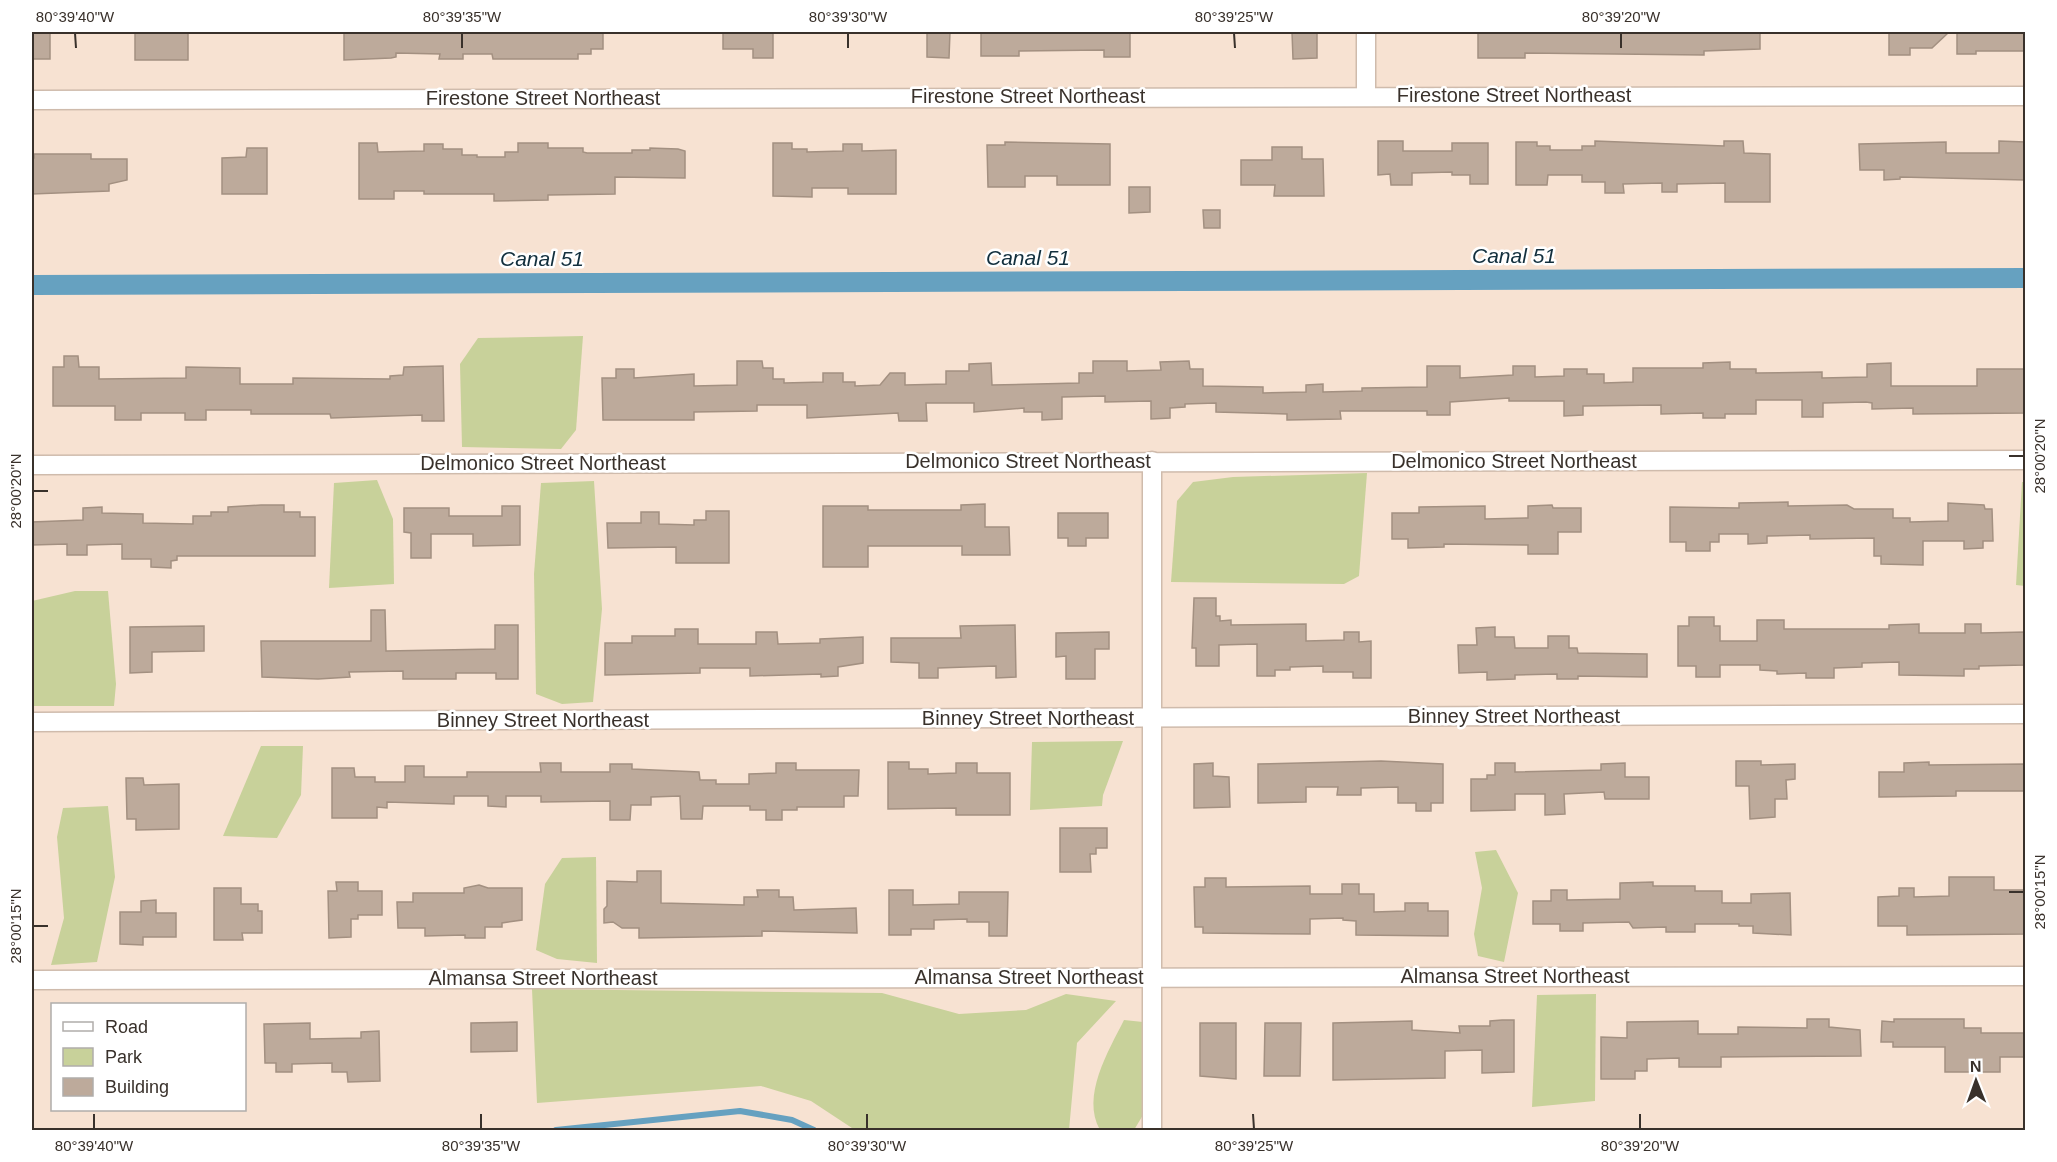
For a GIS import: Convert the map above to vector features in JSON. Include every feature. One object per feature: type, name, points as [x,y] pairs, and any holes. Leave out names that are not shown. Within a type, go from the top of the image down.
[{"type":"street","points":[[1366,32],[1366,95]]},
{"type":"street","name":"Firestone Street Northeast","points":[[32,100],[1366,95],[2025,96]]},
{"type":"street","name":"Delmonico Street Northeast","points":[[32,465],[2025,460]]},
{"type":"street","points":[[1152,461],[1150,976],[1152,1131]]},
{"type":"street","name":"Binney Street Northeast","points":[[32,722],[2025,714]]},
{"type":"street","name":"Almansa Street Northeast","points":[[32,980],[2025,976]]},
{"type":"green space","points":[[583,336],[576,430],[561,449],[462,447],[460,364],[478,338]]},
{"type":"green space","points":[[1367,473],[1359,576],[1344,584],[1171,582],[1177,501],[1193,482],[1233,477]]},
{"type":"green space","points":[[377,480],[393,519],[394,584],[329,588],[334,483]]},
{"type":"green space","points":[[594,481],[602,609],[593,702],[562,704],[536,694],[534,574],[541,483]]},
{"type":"green space","points":[[2022,482],[2026,482],[2025,586],[2016,585]]},
{"type":"green space","points":[[75,591],[108,591],[116,684],[114,706],[32,706],[32,601]]},
{"type":"green space","points":[[1123,741],[1103,795],[1102,806],[1030,810],[1032,742]]},
{"type":"green space","points":[[261,746],[303,746],[301,795],[277,838],[223,836]]},
{"type":"green space","points":[[108,806],[115,877],[97,962],[51,965],[64,918],[57,837],[63,808]]},
{"type":"green space","points":[[1496,850],[1518,893],[1504,962],[1478,956],[1474,934],[1482,888],[1475,852]]},
{"type":"green space","points":[[596,857],[597,963],[557,959],[536,950],[545,884],[562,858]]},
{"type":"green space","points":[[532,989],[882,993],[959,1014],[1026,1010],[1066,994],[1116,1001],[1077,1043],[1069,1130],[855,1130],[811,1101],[761,1086],[537,1103]]},
{"type":"green space","points":[[1596,994],[1595,1101],[1532,1107],[1537,995]]},
{"type":"green space","points":[[1124,1020],[1143,1022],[1146,1110],[1134,1130],[1100,1130],[1093,1103],[1095,1089],[1104,1060]]},
{"type":"building","points":[[32,32],[50,32],[50,59],[32,59]]},
{"type":"building","points":[[135,32],[188,33],[188,60],[135,60]]},
{"type":"building","points":[[344,32],[603,32],[603,49],[591,49],[591,54],[578,54],[578,59],[493,59],[492,54],[463,54],[463,59],[439,59],[440,54],[396,53],[396,57],[391,58],[344,60]]},
{"type":"building","points":[[723,32],[773,32],[773,58],[753,58],[753,49],[723,49]]},
{"type":"building","points":[[927,32],[950,32],[949,58],[927,57]]},
{"type":"building","points":[[981,32],[1130,32],[1130,57],[1104,57],[1104,50],[1019,51],[1019,56],[981,56]]},
{"type":"building","points":[[1292,32],[1317,32],[1317,58],[1293,59]]},
{"type":"building","points":[[1478,32],[1760,32],[1760,49],[1704,51],[1704,55],[1525,53],[1525,58],[1478,58]]},
{"type":"building","points":[[1889,32],[1949,32],[1932,48],[1910,48],[1910,55],[1889,55]]},
{"type":"building","points":[[1957,32],[2025,32],[2025,51],[1976,51],[1976,54],[1957,54]]},
{"type":"building","points":[[1378,141],[1403,141],[1403,151],[1452,151],[1452,143],[1488,143],[1488,184],[1470,184],[1470,175],[1452,175],[1452,172],[1412,173],[1412,185],[1391,185],[1390,174],[1378,175]]},
{"type":"building","points":[[1595,141],[1724,146],[1724,141],[1743,141],[1744,153],[1770,154],[1770,202],[1725,202],[1725,183],[1677,184],[1677,192],[1662,192],[1662,183],[1623,184],[1624,193],[1605,193],[1605,182],[1582,182],[1582,175],[1548,175],[1547,185],[1516,185],[1516,142],[1537,142],[1537,146],[1550,146],[1550,150],[1582,150],[1582,146],[1595,146]]},
{"type":"building","points":[[1999,141],[2025,142],[2025,180],[1900,177],[1900,179],[1884,180],[1884,170],[1860,170],[1859,144],[1946,142],[1946,153],[1999,153]]},
{"type":"building","points":[[1005,142],[1110,144],[1110,185],[1057,185],[1057,176],[1025,176],[1025,187],[988,187],[987,145],[1005,145]]},
{"type":"building","points":[[359,143],[377,143],[378,152],[424,151],[424,144],[443,144],[443,149],[462,149],[462,155],[477,155],[477,157],[505,157],[505,152],[518,152],[518,143],[548,143],[548,148],[583,148],[583,152],[587,153],[632,153],[632,150],[650,150],[650,148],[678,149],[685,151],[685,178],[615,177],[615,194],[548,195],[548,200],[494,201],[494,194],[424,194],[424,191],[394,191],[394,199],[359,199]]},
{"type":"building","points":[[773,143],[792,143],[792,149],[807,149],[807,152],[843,151],[843,144],[862,144],[862,151],[896,150],[896,194],[848,194],[848,188],[812,188],[812,197],[773,196]]},
{"type":"building","points":[[1272,147],[1302,147],[1302,159],[1323,159],[1324,196],[1274,196],[1275,185],[1241,185],[1241,160],[1272,160]]},
{"type":"building","points":[[247,148],[267,148],[267,194],[222,194],[222,158],[246,157]]},
{"type":"building","points":[[34,154],[91,154],[91,159],[127,159],[127,180],[109,184],[109,191],[32,194]]},
{"type":"building","points":[[1129,187],[1150,187],[1150,212],[1129,213]]},
{"type":"building","points":[[1203,210],[1220,210],[1220,228],[1204,228]]},
{"type":"building","points":[[64,356],[78,356],[79,367],[99,367],[99,379],[186,378],[186,367],[240,368],[240,384],[293,384],[293,378],[390,379],[390,376],[403,375],[404,367],[443,366],[444,421],[422,421],[422,415],[331,418],[330,414],[251,414],[251,410],[206,410],[206,420],[185,420],[185,413],[141,413],[141,420],[115,420],[115,406],[53,406],[53,367],[64,367]]},
{"type":"building","points":[[737,361],[762,361],[763,368],[773,368],[773,379],[784,379],[784,383],[823,382],[823,373],[843,373],[843,382],[855,382],[855,386],[880,385],[890,373],[905,373],[905,385],[946,384],[946,371],[969,371],[969,364],[991,363],[992,385],[1079,383],[1079,373],[1093,373],[1093,361],[1127,361],[1127,371],[1161,370],[1160,362],[1189,361],[1190,369],[1203,369],[1203,386],[1263,387],[1263,393],[1306,392],[1306,385],[1323,384],[1323,392],[1362,391],[1362,388],[1427,387],[1427,366],[1460,366],[1460,378],[1513,375],[1513,366],[1535,366],[1535,377],[1564,376],[1564,369],[1587,369],[1587,374],[1604,374],[1604,383],[1633,382],[1633,368],[1703,368],[1703,363],[1730,362],[1730,369],[1756,369],[1756,373],[1822,372],[1822,378],[1867,377],[1867,364],[1891,363],[1891,386],[1977,386],[1977,369],[2025,369],[2025,413],[1913,414],[1913,408],[1872,409],[1872,403],[1866,402],[1823,403],[1823,417],[1802,417],[1802,400],[1756,400],[1756,414],[1725,414],[1725,418],[1703,418],[1703,413],[1661,414],[1661,405],[1583,406],[1583,415],[1564,416],[1564,401],[1509,401],[1509,398],[1450,402],[1450,415],[1427,415],[1427,411],[1340,411],[1341,419],[1287,420],[1287,414],[1216,412],[1216,403],[1185,404],[1185,407],[1170,408],[1170,418],[1151,419],[1151,401],[1105,402],[1105,396],[1062,397],[1062,419],[1042,420],[1042,412],[1024,412],[1024,408],[974,412],[974,403],[926,403],[927,421],[899,421],[898,413],[807,418],[807,405],[757,405],[757,411],[694,412],[694,420],[603,420],[602,378],[616,378],[616,369],[634,369],[634,378],[694,374],[694,386],[737,385]]},
{"type":"building","points":[[1788,502],[1788,506],[1847,505],[1854,509],[1893,509],[1893,518],[1910,518],[1910,522],[1948,521],[1948,503],[1984,505],[1985,509],[1992,509],[1993,541],[1983,541],[1983,548],[1964,549],[1964,541],[1923,541],[1923,565],[1881,564],[1881,556],[1874,556],[1874,538],[1810,539],[1810,535],[1767,536],[1767,543],[1748,544],[1748,534],[1719,534],[1719,542],[1710,542],[1710,551],[1686,551],[1686,542],[1670,542],[1670,507],[1739,508],[1739,503]]},
{"type":"building","points":[[985,504],[985,527],[1009,527],[1010,555],[962,555],[962,546],[868,546],[868,567],[823,567],[823,506],[868,506],[868,510],[961,510],[961,505]]},
{"type":"building","points":[[284,505],[284,512],[300,512],[300,517],[315,517],[315,556],[177,556],[177,560],[171,561],[171,568],[151,567],[151,559],[122,559],[122,544],[87,545],[87,555],[67,555],[67,544],[32,545],[32,522],[83,520],[83,508],[102,507],[102,513],[143,514],[143,523],[193,524],[193,516],[211,516],[211,512],[228,512],[228,507]]},
{"type":"building","points":[[1552,505],[1553,508],[1581,508],[1581,532],[1558,532],[1558,554],[1528,554],[1528,545],[1444,544],[1444,547],[1408,548],[1408,539],[1392,539],[1392,513],[1419,513],[1419,507],[1485,506],[1485,519],[1528,518],[1528,506]]},
{"type":"building","points":[[502,506],[520,506],[520,545],[473,546],[473,534],[431,534],[431,558],[411,558],[411,533],[404,532],[404,508],[449,508],[449,516],[502,516]]},
{"type":"building","points":[[706,511],[729,511],[729,563],[676,563],[676,547],[608,548],[607,523],[641,523],[641,512],[659,512],[659,524],[694,525],[694,520],[706,520]]},
{"type":"building","points":[[1058,513],[1108,513],[1108,538],[1086,538],[1086,546],[1068,546],[1068,538],[1058,538]]},
{"type":"building","points":[[1194,598],[1216,598],[1216,616],[1220,616],[1220,621],[1231,620],[1231,625],[1306,624],[1306,641],[1344,640],[1344,632],[1359,632],[1359,642],[1371,641],[1371,678],[1353,678],[1353,672],[1323,672],[1323,666],[1290,667],[1290,670],[1275,670],[1275,676],[1257,676],[1257,644],[1219,645],[1219,666],[1196,666],[1196,648],[1192,648]]},
{"type":"building","points":[[371,610],[385,610],[386,651],[495,649],[495,625],[518,625],[518,679],[496,679],[496,673],[456,673],[456,679],[403,679],[403,671],[349,672],[350,677],[318,679],[262,677],[261,641],[371,641]]},
{"type":"building","points":[[1689,617],[1714,617],[1714,626],[1720,626],[1720,641],[1757,641],[1757,620],[1784,620],[1784,629],[1889,629],[1889,625],[1919,624],[1919,633],[1965,633],[1965,624],[1981,624],[1981,633],[2025,632],[2025,665],[1979,666],[1979,669],[1964,669],[1964,676],[1899,675],[1899,662],[1862,663],[1862,667],[1834,668],[1834,678],[1806,678],[1806,673],[1777,674],[1777,671],[1760,670],[1760,665],[1720,665],[1720,677],[1696,677],[1696,666],[1678,666],[1678,626],[1689,626]]},
{"type":"building","points":[[1015,625],[1016,677],[996,678],[996,666],[938,668],[938,678],[919,678],[919,663],[891,662],[891,638],[961,638],[960,626]]},
{"type":"building","points":[[204,626],[204,651],[152,652],[152,672],[130,673],[130,627]]},
{"type":"building","points":[[1495,627],[1495,637],[1514,637],[1515,648],[1548,648],[1548,636],[1569,636],[1569,648],[1577,648],[1578,653],[1647,654],[1647,677],[1578,676],[1578,679],[1557,679],[1557,674],[1515,675],[1515,679],[1487,680],[1487,672],[1459,673],[1458,645],[1477,645],[1476,628]]},
{"type":"building","points":[[675,629],[698,629],[698,644],[756,644],[756,632],[777,632],[778,644],[820,643],[820,639],[863,637],[863,663],[838,667],[838,676],[821,677],[821,674],[750,676],[750,668],[700,668],[700,673],[605,675],[605,643],[632,643],[632,636],[675,636]]},
{"type":"building","points":[[1109,632],[1109,649],[1095,649],[1095,679],[1066,679],[1066,656],[1056,657],[1056,633]]},
{"type":"building","points":[[1381,761],[1443,764],[1443,803],[1431,803],[1431,811],[1416,811],[1416,803],[1398,803],[1398,787],[1361,788],[1361,795],[1337,795],[1338,787],[1306,787],[1306,802],[1258,803],[1258,764]]},
{"type":"building","points":[[1736,761],[1761,761],[1761,765],[1795,764],[1795,779],[1786,780],[1787,799],[1775,799],[1775,817],[1750,819],[1749,786],[1736,786]]},
{"type":"building","points":[[888,762],[909,762],[909,769],[928,769],[928,774],[956,773],[956,763],[977,763],[977,773],[1010,773],[1010,815],[956,815],[956,808],[888,809]]},
{"type":"building","points":[[1929,762],[1929,765],[2025,764],[2025,791],[1956,791],[1956,796],[1879,797],[1879,772],[1904,772],[1904,763]]},
{"type":"building","points":[[540,763],[561,763],[561,772],[610,772],[610,764],[632,764],[632,769],[699,772],[700,780],[716,780],[716,784],[749,784],[749,774],[776,773],[776,763],[796,763],[796,770],[859,770],[858,796],[844,796],[844,807],[797,807],[797,810],[782,810],[782,820],[766,820],[766,810],[750,810],[750,806],[703,806],[702,819],[681,819],[680,796],[651,797],[651,805],[631,805],[630,820],[610,820],[610,801],[541,802],[541,796],[506,796],[506,807],[488,806],[488,796],[454,796],[454,804],[387,802],[387,808],[377,807],[377,818],[332,818],[332,768],[354,768],[355,777],[375,777],[375,782],[405,782],[405,766],[424,766],[424,777],[467,777],[467,772],[541,772]]},
{"type":"building","points":[[1213,763],[1213,776],[1229,777],[1230,807],[1194,808],[1194,764]]},
{"type":"building","points":[[1495,763],[1515,763],[1515,772],[1601,770],[1601,764],[1625,763],[1625,777],[1649,777],[1649,799],[1605,799],[1604,792],[1564,794],[1565,814],[1545,815],[1545,794],[1515,794],[1515,810],[1471,811],[1471,779],[1487,779],[1487,775],[1495,775]]},
{"type":"building","points":[[126,778],[143,778],[144,785],[179,784],[179,829],[136,830],[136,819],[127,819]]},
{"type":"building","points":[[1060,828],[1107,828],[1107,848],[1096,848],[1096,854],[1090,854],[1091,872],[1060,872]]},
{"type":"building","points":[[637,871],[661,871],[661,903],[744,905],[744,897],[758,897],[757,890],[779,890],[779,897],[793,897],[794,910],[856,908],[857,933],[762,931],[762,936],[639,938],[639,928],[622,928],[613,922],[604,923],[607,881],[637,882]]},
{"type":"building","points":[[1949,877],[1994,877],[1994,890],[2025,890],[2025,934],[1907,935],[1907,926],[1878,926],[1878,897],[1899,896],[1899,888],[1914,888],[1914,897],[1949,896]]},
{"type":"building","points":[[1205,878],[1226,878],[1226,887],[1310,886],[1310,894],[1342,894],[1342,884],[1359,884],[1359,894],[1374,894],[1374,912],[1405,911],[1405,903],[1428,903],[1428,911],[1448,911],[1448,936],[1356,935],[1356,921],[1343,920],[1343,918],[1310,919],[1310,934],[1203,933],[1203,927],[1195,927],[1194,887],[1205,887]]},
{"type":"building","points":[[336,882],[358,882],[358,891],[382,891],[382,915],[358,915],[358,919],[351,919],[351,937],[329,938],[328,891],[337,891]]},
{"type":"building","points":[[1653,882],[1653,886],[1695,886],[1695,891],[1722,891],[1722,903],[1751,903],[1751,894],[1790,893],[1791,935],[1753,933],[1753,926],[1739,926],[1739,924],[1695,924],[1695,932],[1666,932],[1666,927],[1633,928],[1629,922],[1583,923],[1583,931],[1560,931],[1560,924],[1533,924],[1533,901],[1551,901],[1551,890],[1567,890],[1567,900],[1620,899],[1620,883]]},
{"type":"building","points":[[479,885],[488,888],[522,888],[522,920],[502,923],[502,927],[485,927],[485,938],[465,938],[465,935],[425,936],[425,928],[398,928],[397,902],[413,902],[413,893],[464,893],[464,888]]},
{"type":"building","points":[[214,888],[241,888],[241,904],[258,904],[258,911],[262,911],[262,933],[242,933],[243,940],[214,940]]},
{"type":"building","points":[[889,890],[913,890],[913,905],[959,904],[959,892],[1008,892],[1007,936],[989,936],[989,922],[967,922],[967,919],[934,920],[934,929],[911,929],[911,935],[889,935]]},
{"type":"building","points":[[156,900],[156,913],[176,913],[176,937],[143,937],[143,945],[120,944],[120,912],[141,912],[141,901]]},
{"type":"building","points":[[1807,1019],[1829,1019],[1829,1027],[1860,1030],[1861,1056],[1721,1057],[1721,1067],[1679,1067],[1679,1058],[1647,1059],[1647,1071],[1635,1071],[1635,1079],[1601,1079],[1601,1037],[1627,1038],[1627,1022],[1698,1021],[1698,1034],[1738,1034],[1738,1027],[1807,1028]]},
{"type":"building","points":[[1894,1019],[1964,1019],[1964,1028],[1981,1028],[1981,1033],[2025,1033],[2025,1057],[2000,1057],[2000,1072],[1945,1072],[1945,1047],[1893,1047],[1893,1042],[1881,1042],[1882,1021],[1894,1022]]},
{"type":"building","points":[[1514,1020],[1514,1072],[1482,1073],[1482,1050],[1445,1051],[1445,1078],[1333,1080],[1333,1023],[1412,1021],[1412,1030],[1460,1033],[1459,1026],[1490,1026],[1490,1021]]},
{"type":"building","points":[[517,1022],[517,1051],[471,1052],[471,1023]]},
{"type":"building","points":[[310,1023],[310,1039],[361,1038],[361,1032],[379,1031],[380,1081],[348,1082],[347,1072],[332,1072],[332,1063],[292,1064],[292,1072],[276,1072],[276,1063],[265,1063],[264,1024]]},
{"type":"building","points":[[1200,1023],[1236,1023],[1236,1079],[1200,1076]]},
{"type":"building","points":[[1265,1023],[1301,1023],[1300,1076],[1264,1076]]},
{"type":"waterway","name":"Canal 51","points":[[32,285],[2026,278]]},
{"type":"waterway","points":[[556,1130],[740,1111],[792,1120],[814,1130]]}]
